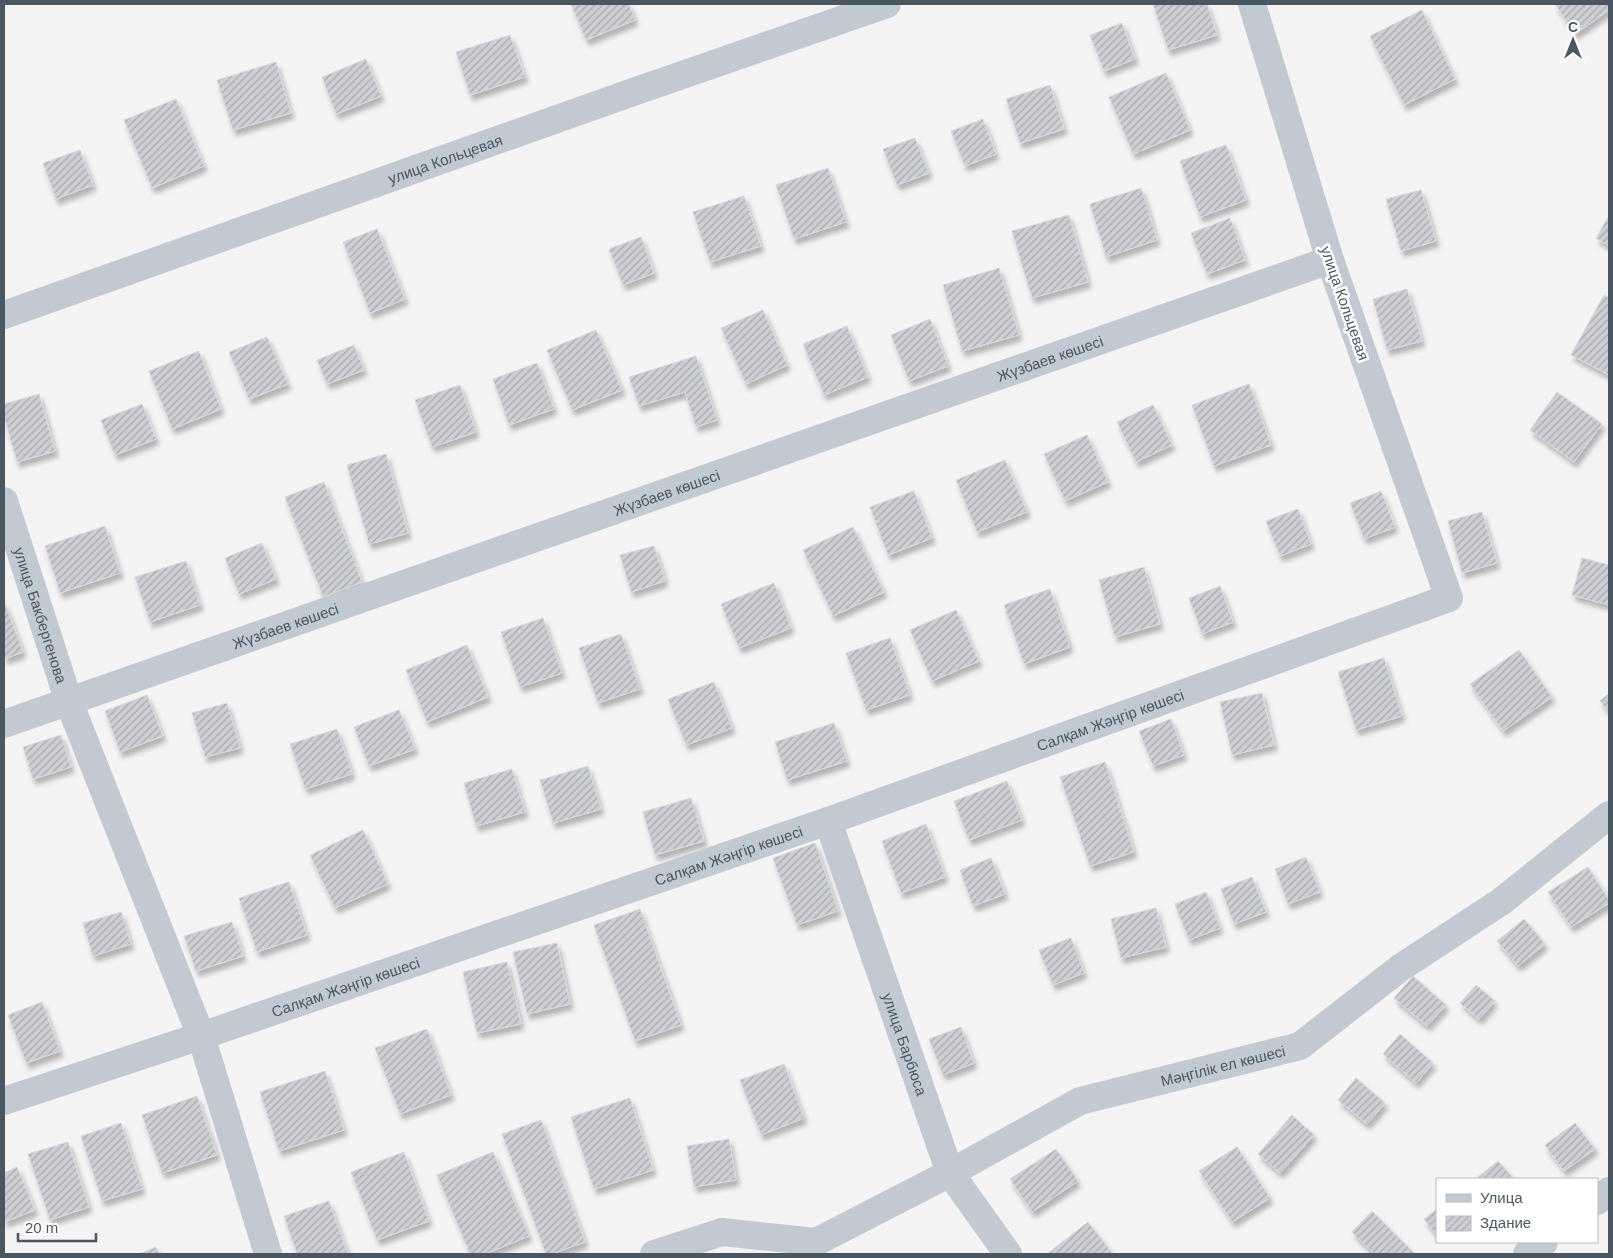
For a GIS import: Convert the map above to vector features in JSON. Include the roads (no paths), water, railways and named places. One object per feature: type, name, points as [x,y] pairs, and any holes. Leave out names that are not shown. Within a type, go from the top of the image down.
[{"type":"street","name":"улица Кольцевая","points":[[4,315],[886,4]]},
{"type":"street","name":"улица Кольцевая","points":[[1252,4],[1330,260],[1450,598]]},
{"type":"street","name":"Жүзбаев көшесі","points":[[4,724],[1330,260]]},
{"type":"street","name":"улица Бакбергенова","points":[[4,501],[69,702],[201,1036],[268,1254]]},
{"type":"street","name":"Салқам Жәңгір көшесі","points":[[4,1101],[201,1036],[828,821],[1450,598]]},
{"type":"street","name":"Мәңгілік ел көшесі","points":[[809,1248],[950,1174],[1080,1101],[1300,1046],[1400,968],[1502,901],[1609,815]]},
{"type":"street","name":"улица Барбюса","points":[[828,821],[950,1174],[1008,1254]]},
{"type":"street","points":[[1598,1200],[1609,1191]]},
{"type":"street","points":[[654,1254],[722,1232],[809,1248]]},
{"type":"street","points":[[1527,1254],[1543,1243]]}]
